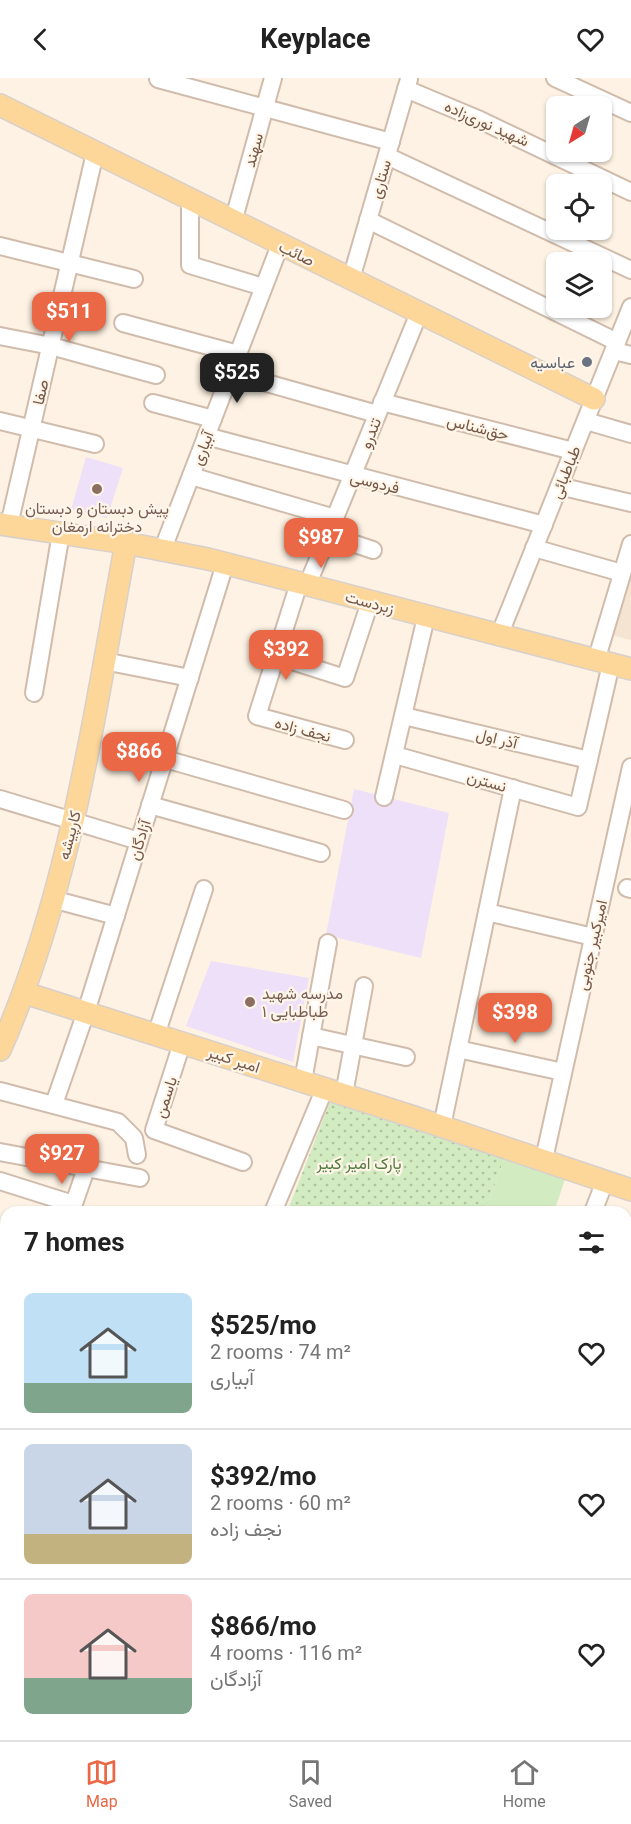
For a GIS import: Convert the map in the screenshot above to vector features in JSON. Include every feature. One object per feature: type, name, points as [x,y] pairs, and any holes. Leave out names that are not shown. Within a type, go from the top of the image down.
[{"type":"main road","name":"صائب","points":[[0,105],[594,399]]},
{"type":"main road","name":"زبردست","points":[[5,525],[126,543],[225,564],[613,665]]},
{"type":"main road","name":"کارپیشه","points":[[0,1050],[25,993],[73,822],[126,543]]},
{"type":"main road","name":"امیر کبیر","points":[[25,993],[544,1159],[631,1190]]},
{"type":"street","name":"سهند","points":[[233,222],[273,78]]},
{"type":"street","points":[[555,78],[631,113]]},
{"type":"street","points":[[158,79],[265,107],[389,149],[631,270]]},
{"type":"street","name":"ستاری","points":[[351,279],[408,83]]},
{"type":"street","name":"شهید نوری‌زاده","points":[[408,83],[631,192]]},
{"type":"street","name":"صفا","points":[[5,525],[32,429],[95,153]]},
{"type":"street","points":[[190,200],[190,265],[263,287]]},
{"type":"street","points":[[368,220],[631,355]]},
{"type":"street","name":"آبیاری","points":[[162,550],[280,245]]},
{"type":"street","points":[[0,246],[134,279]]},
{"type":"street","name":"طباطبائی","points":[[499,636],[631,307]]},
{"type":"street","name":"تندرو","points":[[303,584],[328,535],[419,313]]},
{"type":"street","points":[[123,323],[238,354]]},
{"type":"street","points":[[0,336],[51,346],[156,375]]},
{"type":"street","name":"حق‌شناس","points":[[231,372],[573,451]]},
{"type":"street","points":[[153,403],[213,419]]},
{"type":"street","points":[[0,421],[95,444]]},
{"type":"street","points":[[585,421],[631,434]]},
{"type":"street","name":"فردوسی","points":[[206,436],[544,525]]},
{"type":"street","points":[[191,476],[335,518]]},
{"type":"street","points":[[559,486],[631,504]]},
{"type":"street","points":[[34,693],[61,532]]},
{"type":"street","points":[[328,535],[373,550]]},
{"type":"street","points":[[589,760],[613,665],[622,573],[631,544]]},
{"type":"street","points":[[534,548],[622,573]]},
{"type":"street","name":"آزادگان","points":[[54,1104],[86,1012],[225,564]]},
{"type":"street","name":"نجف زاده","points":[[303,584],[276,656],[257,716],[345,740]]},
{"type":"street","points":[[276,656],[345,678],[369,602]]},
{"type":"street","points":[[384,797],[426,617]]},
{"type":"street","points":[[104,660],[190,678]]},
{"type":"street","name":"آذر اول","points":[[404,716],[589,760]]},
{"type":"street","name":"نسترن","points":[[395,755],[578,807],[589,760]]},
{"type":"street","points":[[165,759],[344,810]]},
{"type":"street","name":"امیرکبیر جنوبی","points":[[544,1159],[631,766]]},
{"type":"street","points":[[442,1126],[513,788]]},
{"type":"street","points":[[0,799],[139,841]]},
{"type":"street","points":[[150,806],[321,853]]},
{"type":"street","points":[[156,1035],[204,889]]},
{"type":"street","points":[[52,899],[116,916]]},
{"type":"street","points":[[487,912],[593,937]]},
{"type":"street","points":[[303,1081],[328,943]]},
{"type":"street","points":[[276,1206],[334,1091],[353,1045],[364,986]]},
{"type":"street","points":[[311,1036],[406,1057]]},
{"type":"street","name":"یاسمن","points":[[182,1043],[154,1130],[243,1162]]},
{"type":"street","points":[[458,1049],[563,1072]]},
{"type":"street","points":[[0,1091],[118,1122],[134,1138],[137,1155]]},
{"type":"street","points":[[0,1152],[140,1178]]},
{"type":"street","points":[[73,1206],[86,1169]]},
{"type":"street","points":[[0,1181],[67,1206]]},
{"type":"street","points":[[595,1206],[605,1181]]},
{"type":"shaded area","name":"پیش دبستان و دبستان دخترانه ارمغان","points":[[86,457],[123,468],[107,518],[71,510]]},
{"type":"shaded area","points":[[631,557],[631,640],[607,634]]},
{"type":"shaded area","points":[[354,789],[449,813],[421,958],[326,935]]},
{"type":"shaded area","name":"مدرسه شهید طباطبایی ۱","points":[[211,961],[309,978],[293,1062],[186,1026]]},
{"type":"green space","name":"پارک امیر کبیر","points":[[330,1102],[504,1159],[487,1206],[289,1206]]},
{"type":"green space","points":[[504,1159],[565,1179],[556,1206],[487,1206]]},
{"type":"place","name":"عباسیه","points":[[587,362]]},
{"type":"place","name":"پیش دبستان و دبستان دخترانه ارمغان","points":[[97,489]]},
{"type":"place","name":"مدرسه شهید طباطبایی ۱","points":[[250,1002]]}]
